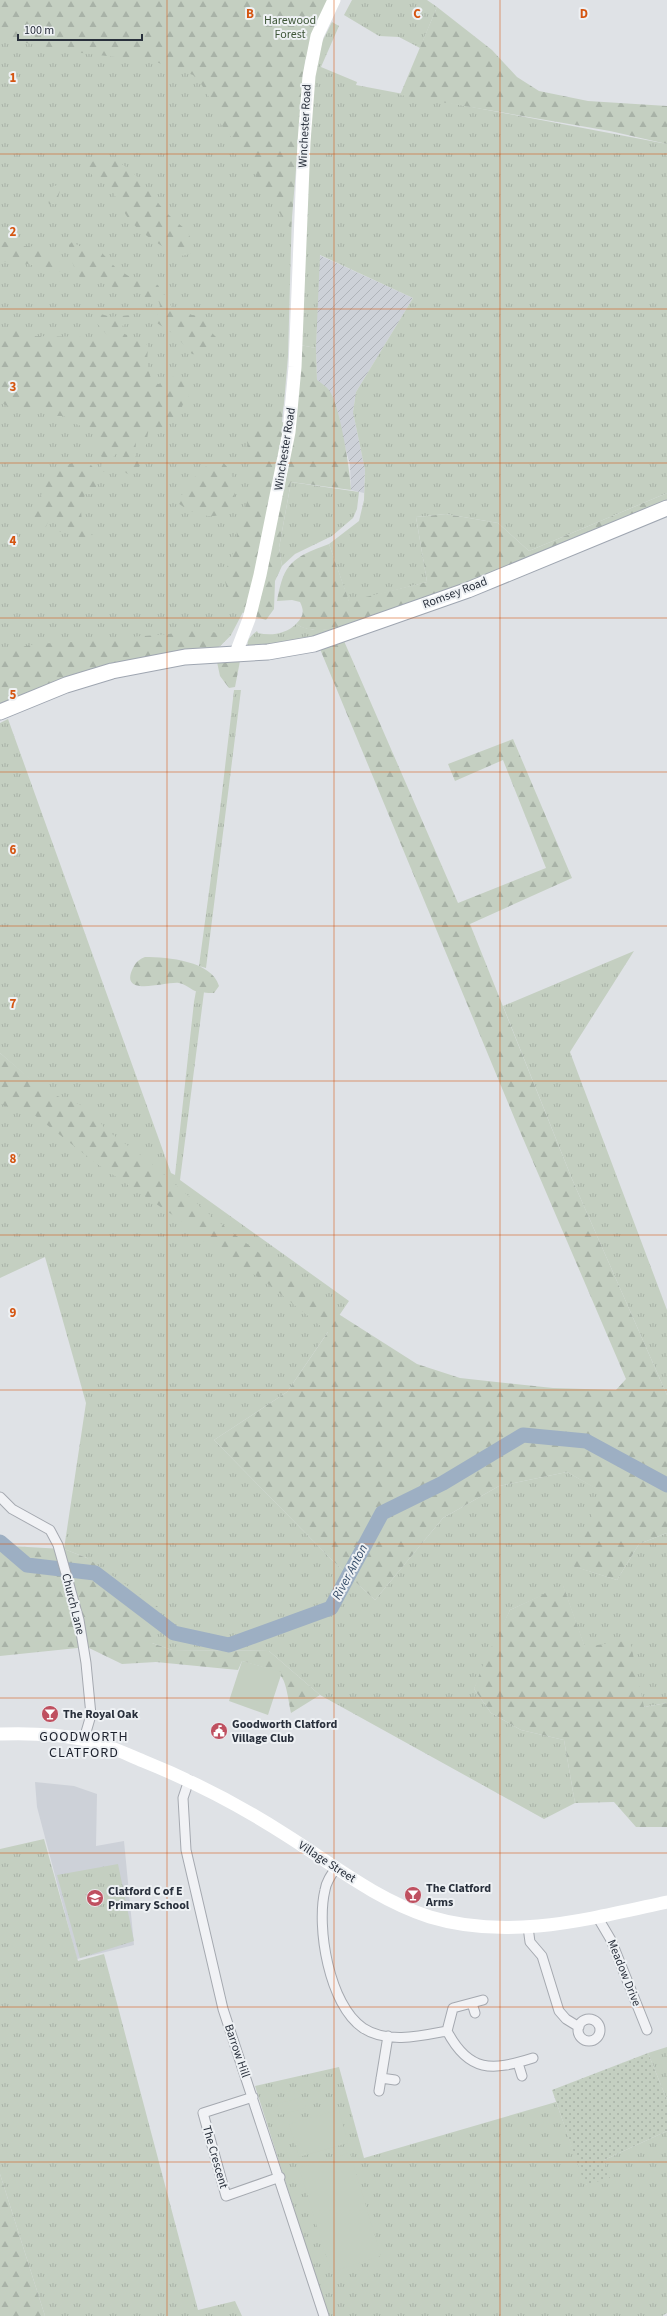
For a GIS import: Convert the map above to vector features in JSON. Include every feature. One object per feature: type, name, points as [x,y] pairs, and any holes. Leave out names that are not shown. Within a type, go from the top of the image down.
[{"type":"main road","name":"Romsey Road","points":[[236,653],[268,652],[314,644],[468,590],[667,508]]},
{"type":"main road","points":[[0,712],[66,685],[112,671],[186,658],[236,653]]},
{"type":"street","name":"Winchester Road","points":[[236,653],[249,620],[260,575],[289,432],[295,367],[308,76],[317,36],[334,0]]},
{"type":"street","name":"Church Lane","points":[[0,1497],[12,1508],[50,1530],[58,1545],[80,1620],[91,1716],[84,1739]]},
{"type":"street","name":"Village Street","points":[[0,1734],[31,1733],[84,1739],[102,1744],[189,1780],[287,1835],[336,1868],[384,1896],[430,1917],[469,1924],[528,1927],[566,1924],[667,1902]]},
{"type":"street","name":"Barrow Hill","points":[[189,1780],[183,1798],[186,1850],[223,2009],[280,2177],[324,2316]]},
{"type":"street","points":[[336,1868],[327,1882],[323,1897],[324,1939],[330,1978],[345,2008],[363,2028],[388,2036],[416,2037],[447,2031]]},
{"type":"street","name":"Meadow Drive","points":[[598,1918],[611,1940],[647,2030]]},
{"type":"street","points":[[528,1927],[530,1942],[542,1956],[559,2011],[566,2019],[579,2027]]},
{"type":"street","points":[[483,2000],[453,2008],[447,2031],[454,2045],[464,2056],[474,2063],[488,2067],[518,2063],[533,2058]]},
{"type":"street","points":[[472,2003],[475,2013]]},
{"type":"street","points":[[379,2091],[388,2036]]},
{"type":"street","points":[[518,2063],[522,2076]]},
{"type":"street","points":[[381,2078],[395,2080]]},
{"type":"street","name":"The Crescent","points":[[253,2097],[203,2113],[226,2196],[280,2177]]},
{"type":"shaded area","points":[[319,255],[413,298],[356,392],[353,412],[365,470],[364,493],[351,490],[350,465],[344,443],[317,380],[316,348]]},
{"type":"shaded area","name":"Clatford C of E Primary School","points":[[35,1782],[74,1786],[97,1794],[96,1846],[124,1841],[134,1945],[77,1959],[37,1807]]},
{"type":"green space","name":"Harewood Forest","points":[[0,0],[330,0],[305,61],[291,229],[257,181],[252,164],[220,123],[215,107],[200,82],[193,75],[156,62],[74,52],[0,38]]},
{"type":"green space","points":[[352,0],[427,0],[437,7],[420,48],[399,37],[379,36],[344,15]]},
{"type":"green space","points":[[437,7],[492,50],[517,77],[539,91],[588,101],[667,106],[667,144],[610,131],[400,95]]},
{"type":"green space","points":[[332,22],[339,26],[321,67],[357,82],[356,85],[667,144],[667,493],[529,551],[498,523],[446,514],[416,517],[427,582],[349,602],[329,544],[359,521],[364,500],[365,470],[353,412],[356,392],[413,298],[320,255],[316,348],[300,345],[312,84],[322,42]]},
{"type":"green space","points":[[0,23],[296,66],[288,356],[284,403],[243,612],[231,635],[220,646],[0,703]]},
{"type":"green space","points":[[108,158],[118,162],[135,175],[172,218],[182,226],[191,241],[190,254],[181,256],[166,248],[143,233],[131,221],[123,211],[107,182],[96,179],[88,170],[90,163],[96,159]]},
{"type":"green space","points":[[60,184],[61,187],[58,198],[54,204],[49,204],[47,196],[49,188]]},
{"type":"green space","points":[[0,240],[17,246],[47,247],[61,271],[55,272],[28,264],[0,261]]},
{"type":"green space","points":[[72,242],[83,248],[102,253],[116,268],[130,277],[158,285],[172,308],[180,309],[192,315],[204,316],[210,323],[209,330],[216,337],[214,345],[199,355],[192,354],[175,335],[157,323],[156,318],[160,306],[159,302],[145,298],[132,287],[128,287],[123,291],[95,280],[83,281],[77,274],[71,259],[69,245]]},
{"type":"green space","points":[[94,312],[111,317],[131,315],[132,321],[123,325],[120,332],[127,335],[128,341],[143,340],[148,346],[147,363],[152,383],[159,384],[169,378],[179,377],[184,378],[189,387],[189,396],[183,405],[178,419],[167,421],[164,431],[161,433],[149,427],[146,445],[143,448],[140,439],[136,441],[135,459],[142,464],[130,475],[126,473],[117,461],[124,455],[123,450],[119,450],[111,460],[107,470],[103,472],[101,470],[102,458],[96,444],[96,430],[78,425],[64,416],[56,416],[39,410],[18,412],[0,402],[0,338],[8,328],[12,328],[25,336],[82,337],[104,342],[108,340],[108,336],[93,319]]},
{"type":"green space","points":[[300,345],[316,348],[317,380],[329,390],[337,409],[349,468],[351,490],[291,482],[279,548],[282,566],[275,581],[274,609],[266,620],[235,610],[228,596],[224,575],[236,545],[237,530],[252,488],[253,476],[247,442],[249,433],[253,425],[270,417],[284,398],[282,422],[296,425]]},
{"type":"green space","points":[[219,460],[228,468],[233,479],[235,493],[233,504],[227,511],[219,515],[210,516],[188,510],[178,503],[185,490],[200,471],[206,466]]},
{"type":"green space","points":[[79,461],[91,465],[97,476],[95,491],[92,494],[85,494],[81,511],[82,522],[94,538],[88,546],[74,542],[70,533],[60,532],[57,529],[55,515],[50,517],[45,529],[37,527],[33,522],[36,502],[41,496],[44,482],[54,477],[63,466]]},
{"type":"green space","points":[[291,482],[359,492],[357,509],[353,518],[332,536],[295,554],[282,566],[279,548]]},
{"type":"green space","points":[[667,493],[667,501],[468,582],[336,628],[315,630],[301,627],[296,624],[302,614],[300,602],[292,600],[277,601],[283,578],[292,563],[306,553],[329,544],[349,601],[427,582],[416,517],[446,514],[498,523],[529,551]]},
{"type":"green space","points":[[367,617],[369,621],[305,642],[248,648],[248,640],[257,631],[258,633],[263,634],[273,634],[288,630],[296,624],[304,628],[322,630],[341,626]]},
{"type":"green space","points":[[193,629],[231,635],[220,646],[207,651],[0,709],[0,652],[35,644],[72,642],[90,638],[107,639],[169,634]]},
{"type":"green space","points":[[344,641],[458,903],[546,868],[503,760],[455,781],[448,764],[513,739],[572,878],[470,924],[572,1179],[667,1395],[667,1533],[639,1544],[617,1580],[572,1566],[600,1491],[567,1472],[499,1486],[443,1518],[375,1600],[332,1560],[214,1440],[287,1392],[328,1332],[263,1280],[210,1247],[183,1222],[97,1164],[37,1117],[23,1108],[4,1106],[0,1101],[0,1053],[46,1092],[79,1104],[94,1114],[105,1129],[146,1159],[216,1220],[340,1315],[417,1364],[460,1378],[553,1388],[616,1390],[626,1379],[516,1122],[320,649]]},
{"type":"green space","points":[[240,661],[235,687],[229,688],[220,676],[217,662]]},
{"type":"green space","points":[[234,690],[241,690],[206,968],[199,966],[220,810]]},
{"type":"green space","points":[[8,719],[171,1173],[175,1175],[196,991],[204,992],[180,1180],[349,1301],[287,1392],[214,1440],[332,1560],[375,1600],[443,1518],[499,1486],[567,1472],[601,1491],[573,1566],[617,1580],[639,1544],[667,1533],[667,1703],[643,1707],[585,1648],[563,1586],[510,1610],[474,1689],[491,1713],[521,1730],[564,1740],[575,1803],[544,1819],[320,1695],[269,1651],[172,1650],[152,1643],[87,1558],[64,1549],[86,1403],[45,1257],[0,1278],[0,1096],[32,1081],[0,1053],[0,723]]},
{"type":"green space","points":[[634,951],[570,1052],[667,1310],[667,1395],[572,1179],[503,1006]]},
{"type":"green space","points":[[145,957],[177,960],[199,966],[208,971],[215,978],[219,986],[214,993],[203,993],[195,991],[179,983],[145,986],[137,985],[132,982],[130,976],[136,963]]},
{"type":"green space","points":[[0,1537],[9,1546],[64,1549],[87,1558],[161,1609],[152,1643],[172,1650],[269,1651],[320,1695],[291,1713],[286,1687],[280,1675],[267,1668],[242,1661],[238,1670],[156,1662],[122,1664],[87,1647],[0,1656]]},
{"type":"green space","points":[[563,1585],[585,1647],[630,1640],[644,1707],[667,1703],[667,1827],[636,1827],[614,1802],[575,1803],[564,1740],[521,1730],[491,1713],[474,1689],[484,1662],[510,1610]]},
{"type":"green space","points":[[242,1661],[282,1672],[268,1715],[229,1701]]},
{"type":"green space","points":[[44,1839],[78,1961],[104,1954],[198,2310],[235,2301],[242,2316],[45,2316],[0,2174],[0,1849]]},
{"type":"green space","points":[[118,1864],[134,1941],[80,1958],[57,1875]]},
{"type":"green space","points":[[667,2047],[667,2100],[648,2053]]},
{"type":"green space","points":[[648,2053],[667,2100],[667,2131],[604,2160],[610,2178],[585,2185],[552,2090]]},
{"type":"green space","points":[[339,2067],[364,2158],[556,2102],[586,2185],[604,2160],[667,2131],[667,2313],[662,2316],[328,2316],[255,2086]]},
{"type":"green space","points":[[303,2097],[306,2108],[280,2115],[277,2104]]},
{"type":"green space","points":[[339,2110],[348,2143],[299,2157],[289,2124]]},
{"type":"green space","points":[[350,2153],[381,2256],[331,2272],[299,2168]]},
{"type":"green space","points":[[0,2174],[45,2316],[0,2316]]},
{"type":"waterway","name":"River Anton","points":[[0,1542],[27,1565],[95,1573],[174,1633],[229,1645],[331,1608],[382,1513],[443,1483],[523,1435],[586,1441],[667,1485]]},
{"type":"place","name":"The Royal Oak","points":[[50,1714]]},
{"type":"place","name":"Goodworth Clatford Village Club","points":[[219,1731]]},
{"type":"place","name":"The Clatford Arms","points":[[413,1895]]},
{"type":"place","name":"Clatford C of E Primary School","points":[[95,1898]]},
{"type":"district","name":"GOODWORTH CLATFORD","points":[[84,1746]]}]
